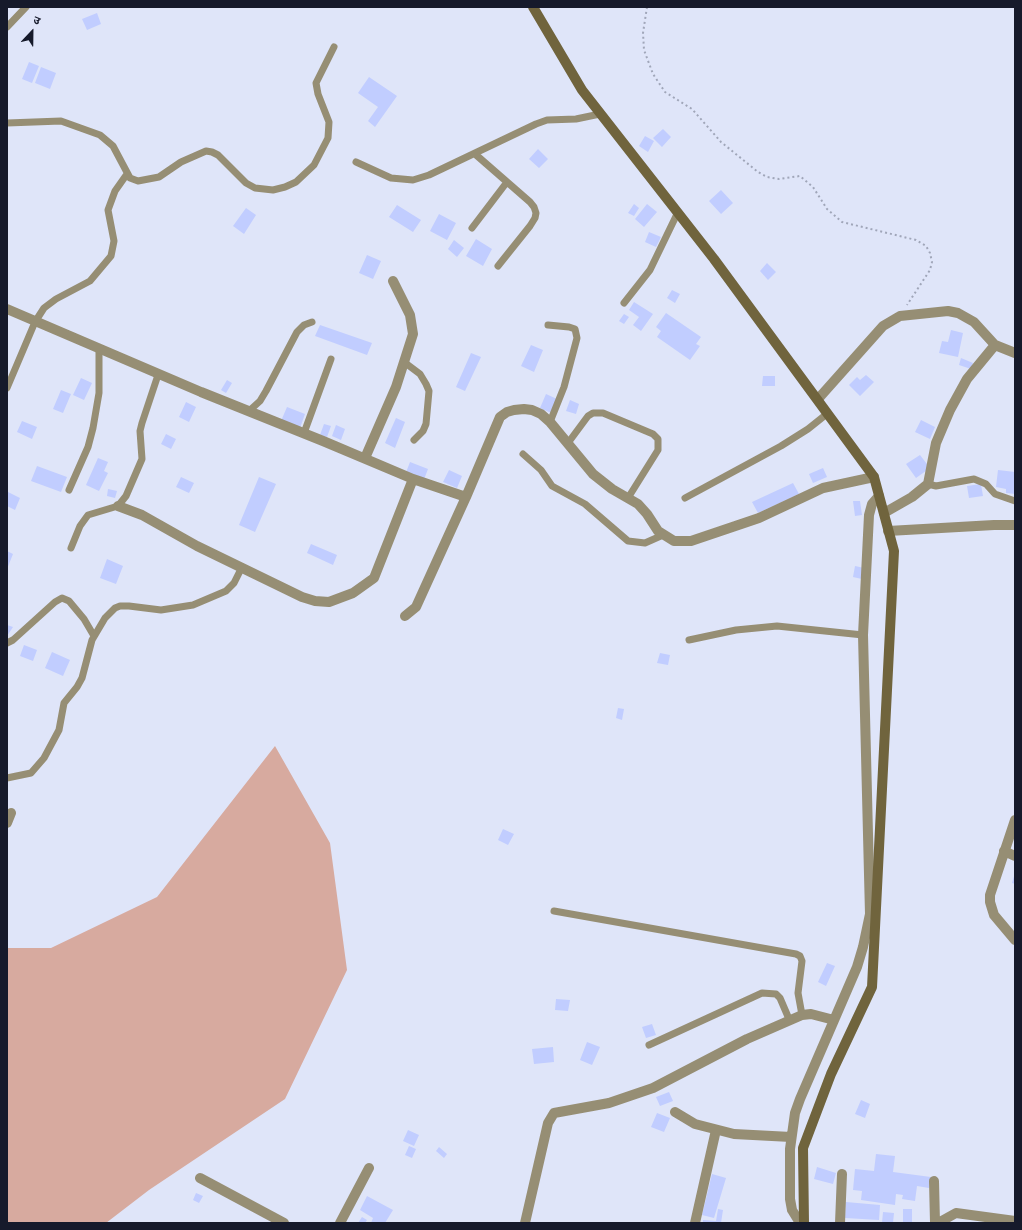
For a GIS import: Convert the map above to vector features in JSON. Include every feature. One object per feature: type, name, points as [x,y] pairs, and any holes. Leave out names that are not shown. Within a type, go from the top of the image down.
[{"type":"main road","points":[[533,7],[582,90],[678,212],[818,399],[874,477],[894,551],[872,987],[831,1074],[803,1148],[804,1223]]},
{"type":"street","points":[[365,458],[396,387],[413,334],[410,315],[393,281]]},
{"type":"street","points":[[7,309],[158,375],[304,433],[413,479],[466,497]]},
{"type":"street","points":[[818,399],[883,326],[900,316],[948,311],[958,313],[974,322],[995,344],[1015,353]]},
{"type":"street","points":[[884,513],[912,497],[928,484],[936,443],[950,410],[967,378],[995,344]]},
{"type":"street","points":[[405,616],[416,607],[466,497],[500,417],[507,412],[524,409],[541,414],[550,422],[598,478],[612,489],[642,508],[663,535],[674,541],[691,541],[759,518],[823,488],[874,477]]},
{"type":"street","points":[[118,506],[142,515],[197,546],[296,594],[315,601],[329,602],[353,593],[371,582],[377,573],[413,479]]},
{"type":"street","points":[[800,1223],[792,1210],[790,1199],[791,1138],[800,1099],[857,967],[864,947],[870,914],[863,635],[869,515],[872,504],[879,496]]},
{"type":"street","points":[[888,531],[1015,525]]},
{"type":"street","points":[[1015,820],[990,895],[990,902],[994,915],[1011,930],[1015,940]]},
{"type":"street","points":[[1004,851],[1015,856]]},
{"type":"street","points":[[525,1223],[548,1122],[554,1113],[609,1103],[653,1088],[747,1039],[802,1015],[811,1014],[834,1020]]},
{"type":"street","points":[[675,1112],[695,1124],[716,1130],[750,1136],[791,1138]]},
{"type":"street","points":[[695,1223],[716,1130]]},
{"type":"street","points":[[340,1223],[369,1168]]},
{"type":"street","points":[[840,1223],[842,1174]]},
{"type":"street","points":[[200,1178],[284,1223]]},
{"type":"street","points":[[934,1181],[935,1223]]},
{"type":"street","points":[[938,1223],[956,1213],[1015,1221]]},
{"type":"lane","points":[[7,27],[26,7]]},
{"type":"lane","points":[[7,123],[61,121],[100,135],[113,146],[126,174],[130,178],[138,181],[154,179],[181,162],[206,151],[218,155],[246,183],[255,188],[272,190],[296,182],[314,165],[328,138],[329,122],[318,94],[316,83],[334,47]]},
{"type":"lane","points":[[356,162],[391,178],[412,180],[429,175],[547,120],[576,119],[600,114]]},
{"type":"lane","points":[[475,154],[530,202],[536,213],[530,226],[498,266]]},
{"type":"lane","points":[[7,388],[35,322],[50,303],[90,281],[111,256],[114,241],[108,210],[115,191],[126,174]]},
{"type":"lane","points":[[472,228],[506,182]]},
{"type":"lane","points":[[624,303],[650,270],[678,212]]},
{"type":"lane","points":[[249,411],[260,401],[297,332],[304,325],[312,322]]},
{"type":"lane","points":[[548,326],[569,327],[575,329],[578,338],[564,387],[550,422]]},
{"type":"lane","points":[[69,490],[88,447],[93,428],[99,393],[99,350]]},
{"type":"lane","points":[[304,433],[331,359]]},
{"type":"lane","points":[[404,362],[420,374],[429,391],[426,424],[423,431],[414,440]]},
{"type":"lane","points":[[71,548],[80,526],[88,515],[118,506],[126,496],[142,459],[140,431],[158,375]]},
{"type":"lane","points":[[568,443],[588,416],[593,413],[603,413],[653,434],[658,439],[658,450],[628,498]]},
{"type":"lane","points":[[685,498],[781,446],[808,429],[828,413]]},
{"type":"lane","points":[[523,454],[541,470],[552,486],[585,504],[628,541],[645,543],[663,535]]},
{"type":"lane","points":[[928,484],[936,486],[974,479],[986,484],[995,494],[1015,501]]},
{"type":"lane","points":[[7,778],[31,773],[44,758],[59,730],[64,703],[77,687],[82,678],[94,636],[104,618],[115,608],[125,606],[169,610],[192,605],[226,591],[234,583],[242,567]]},
{"type":"lane","points":[[7,643],[13,640],[54,602],[62,598],[69,602],[84,619],[94,636]]},
{"type":"lane","points":[[689,640],[736,630],[777,626],[863,635]]},
{"type":"lane","points":[[554,911],[796,954],[800,956],[802,961],[798,993],[802,1015]]},
{"type":"lane","points":[[649,1045],[762,993],[776,994],[780,998],[789,1020]]},
{"type":"path","points":[[647,7],[643,33],[644,50],[653,74],[664,92],[692,109],[721,142],[758,172],[767,177],[779,179],[800,176],[813,187],[827,209],[842,222],[916,240],[926,246],[930,253],[932,262],[930,270],[900,316]]},
{"type":"shaded area","points":[[275,746],[330,843],[347,970],[285,1099],[149,1190],[106,1223],[7,1223],[7,948],[51,948],[157,897]]},
{"type":"building","points":[[97,13],[101,24],[87,30],[82,19]]},
{"type":"building","points":[[29,62],[39,66],[32,83],[22,79]]},
{"type":"building","points":[[41,67],[56,73],[50,89],[35,83]]},
{"type":"building","points":[[369,77],[397,96],[375,127],[368,121],[378,107],[358,93]]},
{"type":"building","points":[[663,129],[671,137],[662,147],[653,138]]},
{"type":"building","points":[[645,136],[654,141],[648,152],[639,146]]},
{"type":"building","points":[[538,149],[548,159],[539,168],[529,159]]},
{"type":"building","points":[[721,190],[733,203],[721,214],[709,201]]},
{"type":"building","points":[[634,204],[639,208],[634,216],[628,213]]},
{"type":"building","points":[[647,204],[657,212],[644,227],[635,219]]},
{"type":"building","points":[[397,205],[421,220],[413,232],[389,217]]},
{"type":"building","points":[[246,208],[256,215],[244,234],[233,226]]},
{"type":"building","points":[[439,214],[456,223],[447,240],[430,231]]},
{"type":"building","points":[[649,232],[661,237],[656,247],[645,242]]},
{"type":"building","points":[[476,239],[492,249],[483,266],[466,256]]},
{"type":"building","points":[[454,240],[464,248],[457,257],[448,249]]},
{"type":"building","points":[[367,255],[381,261],[373,279],[359,273]]},
{"type":"building","points":[[767,263],[776,272],[768,280],[760,271]]},
{"type":"building","points":[[672,290],[680,294],[675,303],[667,298]]},
{"type":"building","points":[[634,302],[653,314],[641,331],[633,325],[639,317],[629,310]]},
{"type":"building","points":[[666,313],[701,337],[696,344],[700,346],[690,360],[657,337],[661,331],[656,327]]},
{"type":"building","points":[[624,314],[629,317],[624,324],[619,321]]},
{"type":"building","points":[[320,325],[372,343],[367,355],[315,336]]},
{"type":"building","points":[[951,330],[963,333],[958,357],[939,353],[942,341],[948,342]]},
{"type":"building","points":[[531,345],[543,350],[534,372],[521,366]]},
{"type":"building","points":[[471,353],[481,357],[465,391],[456,387]]},
{"type":"building","points":[[961,358],[973,363],[971,369],[959,365]]},
{"type":"building","points":[[866,375],[874,382],[860,396],[849,385],[857,377],[860,380]]},
{"type":"building","points":[[763,376],[775,376],[775,386],[762,386]]},
{"type":"building","points":[[81,378],[92,383],[84,400],[73,395]]},
{"type":"building","points":[[227,380],[232,383],[226,393],[221,390]]},
{"type":"building","points":[[61,390],[71,394],[63,413],[53,409]]},
{"type":"building","points":[[546,394],[557,399],[551,413],[540,408]]},
{"type":"building","points":[[570,400],[579,404],[576,414],[566,411]]},
{"type":"building","points":[[186,402],[196,407],[189,422],[179,417]]},
{"type":"building","points":[[287,407],[305,414],[300,428],[281,421]]},
{"type":"building","points":[[396,418],[405,422],[395,448],[385,443]]},
{"type":"building","points":[[921,420],[935,427],[930,439],[915,432]]},
{"type":"building","points":[[22,421],[37,427],[32,439],[17,432]]},
{"type":"building","points":[[324,424],[331,426],[327,437],[320,435]]},
{"type":"building","points":[[336,425],[345,429],[341,440],[332,436]]},
{"type":"building","points":[[166,434],[176,439],[171,449],[161,444]]},
{"type":"building","points":[[920,455],[930,468],[916,478],[906,464]]},
{"type":"building","points":[[98,458],[108,462],[104,471],[108,473],[99,491],[86,485]]},
{"type":"building","points":[[410,462],[428,469],[423,482],[405,475]]},
{"type":"building","points":[[37,466],[67,477],[61,492],[31,481]]},
{"type":"building","points":[[823,468],[827,477],[813,483],[809,474]]},
{"type":"building","points":[[449,470],[462,476],[457,488],[443,482]]},
{"type":"building","points":[[998,470],[1015,472],[1015,494],[1006,493],[1006,489],[996,487]]},
{"type":"building","points":[[181,477],[194,483],[189,493],[176,487]]},
{"type":"building","points":[[259,477],[276,484],[255,532],[239,525]]},
{"type":"building","points":[[793,483],[799,494],[758,513],[752,502]]},
{"type":"building","points":[[981,484],[983,496],[969,498],[967,486]]},
{"type":"building","points":[[108,489],[117,491],[115,498],[107,496]]},
{"type":"building","points":[[8,492],[20,498],[15,510],[7,506]]},
{"type":"building","points":[[853,501],[860,501],[862,515],[855,516]]},
{"type":"building","points":[[311,544],[337,555],[333,565],[307,553]]},
{"type":"building","points":[[7,551],[13,554],[7,569]]},
{"type":"building","points":[[107,559],[123,566],[116,584],[100,578]]},
{"type":"building","points":[[855,566],[864,568],[862,579],[853,577]]},
{"type":"building","points":[[7,625],[13,627],[7,636]]},
{"type":"building","points":[[24,645],[37,650],[33,661],[20,656]]},
{"type":"building","points":[[52,652],[70,660],[63,676],[45,668]]},
{"type":"building","points":[[660,653],[670,655],[668,665],[657,663]]},
{"type":"building","points":[[618,708],[624,709],[622,720],[616,718]]},
{"type":"building","points":[[503,829],[514,834],[508,845],[498,840]]},
{"type":"building","points":[[1015,873],[1015,884],[1012,883]]},
{"type":"building","points":[[827,963],[835,966],[826,986],[818,982]]},
{"type":"building","points":[[556,999],[570,1000],[568,1011],[555,1010]]},
{"type":"building","points":[[652,1024],[656,1035],[646,1038],[642,1027]]},
{"type":"building","points":[[587,1042],[600,1047],[592,1065],[580,1060]]},
{"type":"building","points":[[553,1047],[554,1062],[534,1064],[532,1049]]},
{"type":"building","points":[[669,1092],[673,1101],[660,1106],[656,1097]]},
{"type":"building","points":[[861,1100],[870,1104],[865,1118],[855,1114]]},
{"type":"building","points":[[657,1113],[670,1118],[664,1132],[651,1127]]},
{"type":"building","points":[[408,1130],[419,1135],[414,1146],[403,1141]]},
{"type":"building","points":[[409,1146],[416,1149],[412,1158],[405,1155]]},
{"type":"building","points":[[439,1147],[447,1154],[444,1158],[436,1151]]},
{"type":"building","points":[[876,1154],[895,1156],[893,1172],[931,1177],[929,1188],[917,1186],[915,1201],[902,1199],[903,1195],[896,1194],[895,1205],[861,1200],[862,1191],[853,1190],[855,1169],[874,1171]]},
{"type":"building","points":[[817,1167],[836,1173],[833,1184],[814,1179]]},
{"type":"building","points":[[712,1174],[726,1178],[714,1218],[702,1215]]},
{"type":"building","points":[[196,1193],[203,1196],[199,1203],[193,1200]]},
{"type":"building","points":[[367,1196],[393,1210],[385,1223],[371,1223],[373,1218],[360,1210]]},
{"type":"building","points":[[846,1202],[880,1205],[879,1220],[845,1218]]},
{"type":"building","points":[[718,1209],[723,1210],[721,1223],[703,1223],[703,1220],[716,1221]]},
{"type":"building","points":[[903,1209],[912,1209],[912,1223],[903,1223]]},
{"type":"building","points":[[883,1212],[894,1213],[893,1223],[882,1223]]},
{"type":"building","points":[[362,1217],[367,1220],[365,1223],[358,1223]]}]
